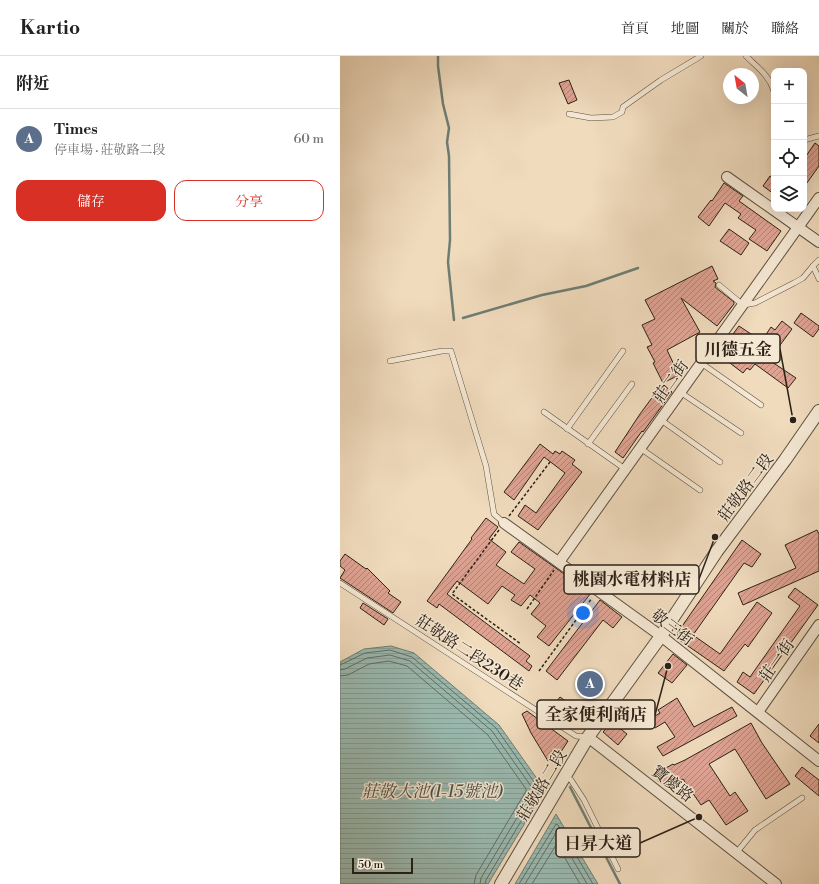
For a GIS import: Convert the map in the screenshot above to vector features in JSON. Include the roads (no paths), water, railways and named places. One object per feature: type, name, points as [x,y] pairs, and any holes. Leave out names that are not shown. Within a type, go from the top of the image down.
[{"type":"street","points":[[727,177],[819,242]]},
{"type":"street","name":"莊二街","points":[[559,562],[819,198]]},
{"type":"street","name":"莊敬路二段","points":[[501,884],[588,737],[661,636],[717,551],[785,460],[819,411]]},
{"type":"street","name":"敬三街","points":[[504,523],[661,636],[819,761]]},
{"type":"street","name":"莊一街","points":[[758,712],[819,625]]},
{"type":"street","name":"寶慶路","points":[[588,737],[776,884]]},
{"type":"lane","points":[[569,114],[591,118],[613,117],[622,112],[623,107],[661,80],[701,56]]},
{"type":"lane","points":[[746,56],[771,83]]},
{"type":"lane","points":[[807,139],[819,136]]},
{"type":"lane","points":[[718,285],[743,305],[755,303],[803,278],[819,260]]},
{"type":"lane","points":[[813,266],[819,279]]},
{"type":"lane","points":[[390,361],[442,351],[451,351],[486,466],[494,514],[504,523]]},
{"type":"lane","points":[[567,428],[623,351]]},
{"type":"lane","points":[[701,363],[761,405]]},
{"type":"lane","points":[[588,444],[632,384]]},
{"type":"lane","points":[[680,392],[741,433]]},
{"type":"lane","points":[[544,412],[625,469]]},
{"type":"lane","points":[[661,420],[720,462]]},
{"type":"lane","points":[[640,448],[700,490]]},
{"type":"lane","name":"莊敬路二段230巷","points":[[340,583],[576,736],[588,737]]},
{"type":"lane","points":[[565,776],[570,780],[584,800],[618,869]]},
{"type":"lane","points":[[737,852],[754,830],[802,798]]},
{"type":"water","name":"莊敬大池(1-15號池)","points":[[391,646],[414,653],[499,725],[545,790],[488,884],[340,884],[340,662],[364,649]]},
{"type":"water","points":[[556,814],[598,884],[515,884]]},
{"type":"waterway","points":[[438,56],[443,104],[449,128],[447,142],[449,156],[450,240],[448,262],[454,320]]},
{"type":"waterway","points":[[463,318],[542,295],[586,286],[638,268]]},
{"type":"waterway","points":[[570,787],[620,884]]},
{"type":"place","name":"川德五金","points":[[793,420]]},
{"type":"place","name":"桃園水電材料店","points":[[715,537]]},
{"type":"place","name":"全家便利商店","points":[[668,666]]},
{"type":"place","name":"Times","points":[[590,684]]},
{"type":"place","name":"日昇大道","points":[[699,817]]}]
